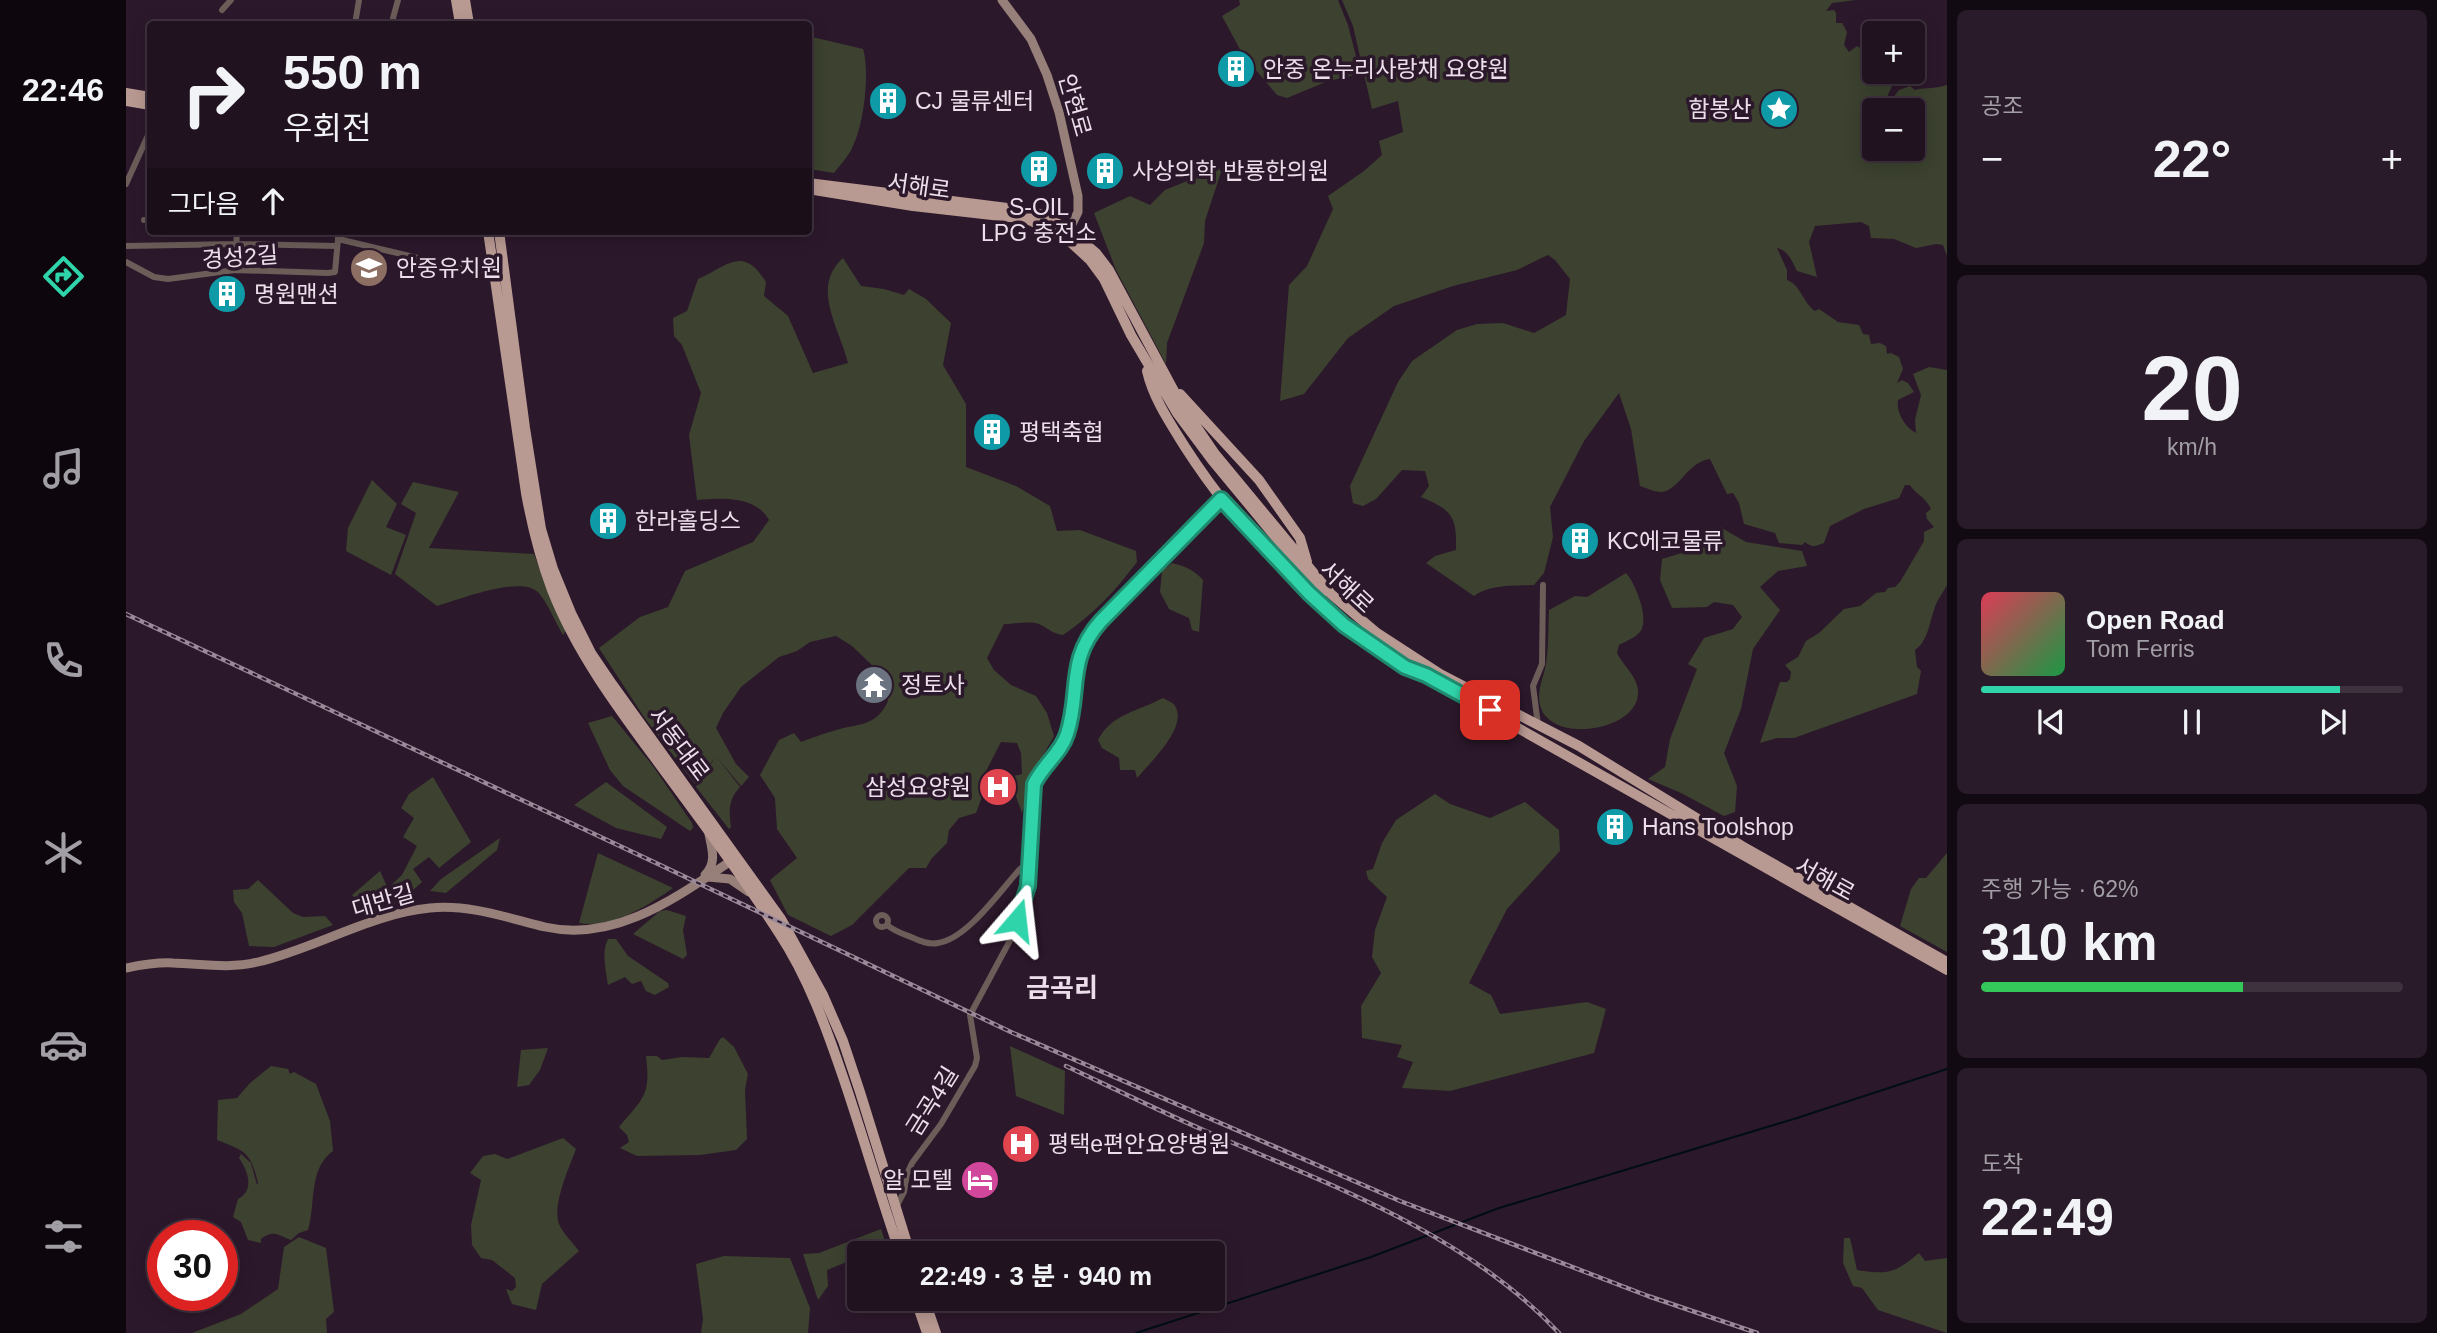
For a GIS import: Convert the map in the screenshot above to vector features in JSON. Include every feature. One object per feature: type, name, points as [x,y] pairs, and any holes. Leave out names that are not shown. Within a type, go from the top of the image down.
[{"type":"main road","points":[[456,0],[460,21]]},
{"type":"main road","points":[[465,0],[468,21]]},
{"type":"main road","points":[[126,95],[147,96]]},
{"type":"main road","points":[[126,95],[147,105]]},
{"type":"main road","points":[[812,177],[879,191]]},
{"type":"main road","name":"서해로","points":[[812,183],[1040,214],[1096,253],[1109,271],[1168,381],[1215,454],[1331,594],[1377,633],[1440,674],[1538,725],[1947,962]]},
{"type":"main road","name":"서해로","points":[[812,190],[913,206],[1027,219],[1067,233],[1104,279],[1144,357],[1177,413],[1302,571],[1327,598],[1368,633],[1426,675],[1947,970]]},
{"type":"main road","points":[[812,196],[913,206]]},
{"type":"main road","name":"서동대로","points":[[489,235],[499,270],[538,516],[558,584],[591,653],[732,858],[780,934],[814,998],[862,1133],[896,1241]]},
{"type":"main road","name":"서동대로","points":[[499,235],[499,270],[530,513],[552,590],[593,670],[619,709],[709,832],[781,919],[823,995],[860,1092],[906,1241]]},
{"type":"main road","points":[[1144,357],[1156,397],[1171,426],[1221,499],[1295,579],[1344,625],[1405,667],[1426,675]]},
{"type":"main road","points":[[1168,381],[1265,488],[1300,538],[1308,567]]},
{"type":"main road","points":[[919,1311],[927,1333]]},
{"type":"main road","points":[[928,1311],[936,1333]]},
{"type":"street","points":[[222,10],[231,0]]},
{"type":"street","points":[[356,21],[359,0]]},
{"type":"street","points":[[394,21],[398,0]]},
{"type":"street","name":"안현로","points":[[1002,0],[1031,39],[1055,98],[1078,196],[1078,212],[1067,233]]},
{"type":"street","points":[[126,184],[147,138]]},
{"type":"street","points":[[235,270],[237,235]]},
{"type":"street","points":[[338,239],[469,270],[499,270]]},
{"type":"street","name":"경성2길","points":[[126,246],[338,239],[335,272],[235,270],[168,279],[154,277],[126,262]]},
{"type":"street","name":"금곡4길","points":[[895,1209],[904,1192],[912,1163],[941,1124],[975,1066],[977,1058],[970,1015],[1014,933],[1028,886],[1034,784],[1041,769],[1058,752],[1068,730],[1079,656],[1085,641],[1101,621],[1221,499]]},
{"type":"street","points":[[1538,725],[1534,687],[1542,664],[1543,585]]},
{"type":"street","points":[[706,876],[711,869],[713,858],[709,832]]},
{"type":"street","name":"대반길","points":[[126,968],[170,962],[224,967],[257,963],[397,915],[426,908],[470,909],[573,931],[610,927],[651,911],[680,888],[706,876],[732,858]]},
{"type":"street","points":[[887,925],[922,942],[946,942],[955,938],[977,918],[1020,869],[1028,864]]},
{"type":"street","points":[[706,876],[730,879],[753,895]]},
{"type":"green space","points":[[1239,0],[1338,0],[1348,25],[1359,68],[1354,75],[1328,81],[1287,98],[1277,95],[1243,55],[1222,16],[1240,5]]},
{"type":"green space","points":[[1342,0],[1856,0],[1832,3],[1826,11],[1834,10],[1836,23],[1842,23],[1847,32],[1844,45],[1849,52],[1857,46],[1862,49],[1862,84],[1893,84],[1887,98],[1862,98],[1862,161],[1925,161],[1925,98],[1893,98],[1899,90],[1910,86],[1915,90],[1947,85],[1947,256],[1943,245],[1916,248],[1894,239],[1871,238],[1869,226],[1861,222],[1815,226],[1809,242],[1817,277],[1797,271],[1787,254],[1777,248],[1787,270],[1787,280],[1796,286],[1811,308],[1815,311],[1819,309],[1838,322],[1859,325],[1863,334],[1869,335],[1871,344],[1880,343],[1886,346],[1887,354],[1899,357],[1903,369],[1897,383],[1902,380],[1908,383],[1914,392],[1898,400],[1898,410],[1905,423],[1916,433],[1915,420],[1921,395],[1913,374],[1929,367],[1947,370],[1947,585],[1936,603],[1925,637],[1915,650],[1917,667],[1921,671],[1917,694],[1794,738],[1777,738],[1760,743],[1780,682],[1790,679],[1791,672],[1785,665],[1798,657],[1806,641],[1819,633],[1844,609],[1860,606],[1876,593],[1895,587],[1924,541],[1924,532],[1934,527],[1927,519],[1926,513],[1931,509],[1929,505],[1910,485],[1905,485],[1899,498],[1864,509],[1830,526],[1824,543],[1814,546],[1805,542],[1802,545],[1779,543],[1775,533],[1744,524],[1739,503],[1733,493],[1727,494],[1710,459],[1695,465],[1667,490],[1659,492],[1640,486],[1631,429],[1619,393],[1584,441],[1550,507],[1553,537],[1544,573],[1534,585],[1495,588],[1474,596],[1426,563],[1435,556],[1456,550],[1456,538],[1454,522],[1446,511],[1421,497],[1429,486],[1425,471],[1402,470],[1376,499],[1363,506],[1353,503],[1350,486],[1398,382],[1412,361],[1457,330],[1477,324],[1503,323],[1534,333],[1566,315],[1570,279],[1548,255],[1517,270],[1453,286],[1394,306],[1348,338],[1304,394],[1280,401],[1289,285],[1307,266],[1333,209],[1328,196],[1382,155],[1379,141],[1403,132],[1398,101],[1372,109],[1353,26]]},
{"type":"green space","points":[[812,37],[863,49],[865,59],[866,84],[860,125],[851,150],[834,173],[812,169]]},
{"type":"green space","points":[[1219,168],[1221,172],[1205,221],[1204,243],[1167,343],[1166,364],[1116,270],[1094,213],[1130,196],[1150,205],[1165,190]]},
{"type":"green space","points":[[843,258],[861,286],[904,295],[909,289],[926,299],[951,323],[943,365],[966,404],[966,467],[1016,486],[1050,506],[1057,531],[1080,530],[1136,551],[1137,562],[1103,602],[1063,635],[1028,622],[1004,624],[987,658],[994,670],[1011,685],[1036,696],[1047,713],[1054,736],[1030,773],[1029,790],[1022,813],[1009,777],[1022,774],[1021,753],[1017,743],[1001,742],[985,773],[983,794],[976,813],[959,818],[949,830],[947,843],[926,868],[909,868],[852,925],[831,936],[788,915],[770,880],[797,858],[777,829],[775,798],[760,775],[779,740],[794,733],[801,742],[865,723],[878,716],[888,701],[875,668],[852,646],[836,636],[810,642],[797,651],[779,657],[741,687],[716,728],[736,764],[749,777],[741,786],[716,756],[695,784],[644,717],[599,648],[640,617],[668,607],[685,571],[753,542],[769,520],[763,512],[746,502],[727,499],[697,500],[689,435],[701,393],[682,345],[674,336],[673,318],[687,311],[698,279],[727,264],[743,261],[758,271],[766,282],[764,296],[788,316],[813,373],[848,363],[828,295],[833,269]]},
{"type":"green space","points":[[372,480],[397,504],[386,527],[406,535],[391,575],[346,551],[348,528]]},
{"type":"green space","points":[[413,482],[459,492],[429,548],[534,554],[549,594],[567,629],[563,635],[542,596],[529,587],[504,587],[437,606],[395,574],[416,513],[401,504]]},
{"type":"green space","points":[[1720,527],[1746,542],[1802,551],[1807,566],[1778,571],[1760,587],[1780,610],[1753,649],[1741,709],[1724,753],[1737,786],[1735,812],[1724,816],[1648,779],[1665,767],[1670,739],[1697,669],[1688,664],[1704,638],[1733,629],[1742,617],[1733,605],[1714,602],[1707,607],[1672,608],[1660,580],[1662,559],[1715,543]]},
{"type":"green space","points":[[1172,563],[1189,569],[1203,580],[1199,632],[1192,630],[1189,618],[1169,609],[1160,592],[1162,571]]},
{"type":"green space","points":[[1626,573],[1634,585],[1643,611],[1643,626],[1640,632],[1619,645],[1617,653],[1638,689],[1633,707],[1623,717],[1608,725],[1575,729],[1559,725],[1547,718],[1539,700],[1547,654],[1549,610],[1575,596],[1587,597]]},
{"type":"green space","points":[[1163,698],[1175,706],[1178,716],[1176,726],[1158,755],[1137,778],[1135,770],[1120,770],[1119,758],[1102,748],[1098,740],[1110,724]]},
{"type":"green space","points":[[612,716],[653,766],[692,823],[693,828],[690,831],[623,786],[610,770],[588,723]]},
{"type":"green space","points":[[716,756],[740,787],[731,801],[729,829],[696,787]]},
{"type":"green space","points":[[433,777],[471,842],[439,868],[429,857],[413,869],[422,882],[413,890],[406,882],[393,892],[390,886],[402,875],[417,846],[403,837],[414,818],[401,808],[409,794]]},
{"type":"green space","points":[[606,782],[667,827],[661,839],[616,828],[574,805]]},
{"type":"green space","points":[[1435,794],[1450,804],[1490,818],[1525,802],[1559,830],[1560,851],[1507,909],[1469,983],[1491,995],[1500,1014],[1587,1002],[1606,1009],[1594,1053],[1450,1091],[1402,1088],[1413,1062],[1397,1057],[1402,1045],[1362,1038],[1361,1006],[1381,973],[1372,957],[1375,930],[1387,897],[1368,879],[1366,871],[1373,869],[1382,843],[1396,820]]},
{"type":"green space","points":[[500,838],[497,850],[446,893],[430,891],[441,879]]},
{"type":"green space","points":[[598,853],[673,888],[641,909],[616,919],[604,923],[579,923]]},
{"type":"green space","points":[[1947,853],[1947,952],[1900,926],[1911,889],[1919,878],[1926,878]]},
{"type":"green space","points":[[380,871],[395,904],[368,914],[352,895]]},
{"type":"green space","points":[[258,880],[293,913],[303,917],[325,916],[333,925],[274,947],[249,946],[242,913],[234,902],[233,890],[248,889]]},
{"type":"green space","points":[[667,910],[686,916],[683,930],[687,955],[683,959],[633,934],[660,911]]},
{"type":"green space","points":[[608,939],[616,939],[628,956],[668,983],[669,987],[655,995],[646,991],[641,981],[632,984],[625,977],[608,985],[604,956]]},
{"type":"green space","points":[[723,1037],[734,1047],[748,1074],[745,1089],[747,1139],[736,1150],[700,1155],[637,1156],[620,1148],[629,1142],[627,1135],[619,1127],[639,1102],[646,1088],[646,1056],[657,1056],[662,1060],[682,1057],[709,1058]]},
{"type":"green space","points":[[1010,1046],[1065,1071],[1064,1115],[1016,1096]]},
{"type":"green space","points":[[548,1048],[540,1070],[529,1085],[517,1087],[521,1050]]},
{"type":"green space","points":[[271,1066],[288,1069],[290,1074],[294,1072],[316,1084],[330,1121],[333,1151],[325,1158],[316,1177],[308,1230],[291,1240],[269,1234],[261,1239],[261,1243],[248,1240],[241,1222],[233,1217],[238,1199],[247,1191],[248,1186],[247,1174],[239,1158],[241,1154],[251,1163],[257,1185],[258,1183],[253,1165],[246,1154],[217,1140],[218,1100],[237,1098]]},
{"type":"green space","points":[[563,1138],[576,1149],[562,1186],[557,1216],[559,1224],[579,1251],[542,1284],[536,1310],[512,1304],[506,1289],[512,1291],[516,1287],[515,1278],[492,1260],[481,1258],[472,1245],[471,1225],[481,1180],[470,1173],[483,1156],[495,1154],[507,1159]]},
{"type":"green space","points":[[881,1229],[885,1241],[850,1241]]},
{"type":"green space","points":[[299,1237],[326,1248],[334,1312],[326,1319],[327,1333],[192,1333],[241,1314],[278,1289],[284,1247]]},
{"type":"green space","points":[[1844,1238],[1850,1238],[1857,1270],[1891,1271],[1919,1253],[1925,1261],[1947,1258],[1947,1333],[1878,1310],[1862,1288],[1853,1286],[1843,1263]]},
{"type":"green space","points":[[847,1242],[847,1262],[827,1270],[828,1286],[818,1300],[803,1254],[819,1253]]},
{"type":"green space","points":[[724,1256],[790,1258],[810,1308],[808,1333],[701,1333],[703,1319],[696,1264]]},
{"type":"waterway","points":[[1136,1333],[1371,1257],[1499,1208],[1797,1118],[1947,1069]]},
{"type":"railway","points":[[126,614],[1013,1033],[1400,1201],[1648,1296],[1757,1333]]},
{"type":"railway","points":[[1066,1066],[1403,1219],[1486,1270],[1524,1299],[1559,1333]]},
{"type":"place","name":"안중 온누리사랑채 요양원","points":[[1236,69]]},
{"type":"place","name":"CJ 물류센터","points":[[888,101]]},
{"type":"place","name":"함봉산","points":[[1779,109]]},
{"type":"place","name":"S-OIL LPG 충전소","points":[[1039,169]]},
{"type":"place","name":"사상의학 반룡한의원","points":[[1105,171]]},
{"type":"place","name":"안중유치원","points":[[369,268]]},
{"type":"place","name":"명원맨션","points":[[227,294]]},
{"type":"place","name":"평택축협","points":[[992,432]]},
{"type":"place","name":"한라홀딩스","points":[[608,521]]},
{"type":"place","name":"KC에코물류","points":[[1580,541]]},
{"type":"place","name":"정토사","points":[[874,685]]},
{"type":"place","name":"삼성요양원","points":[[998,787]]},
{"type":"place","name":"Hans Toolshop","points":[[1615,827]]},
{"type":"place","name":"평택e편안요양병원","points":[[1021,1144]]},
{"type":"place","name":"알 모텔","points":[[980,1180]]},
{"type":"district","name":"금곡리","points":[[1062,988]]},
{"type":"route","points":[[1017,920],[1028,886],[1034,784],[1041,769],[1058,752],[1065,740],[1079,656],[1085,641],[1101,621],[1221,499],[1323,608],[1344,625],[1405,667],[1426,675],[1490,710]]}]
